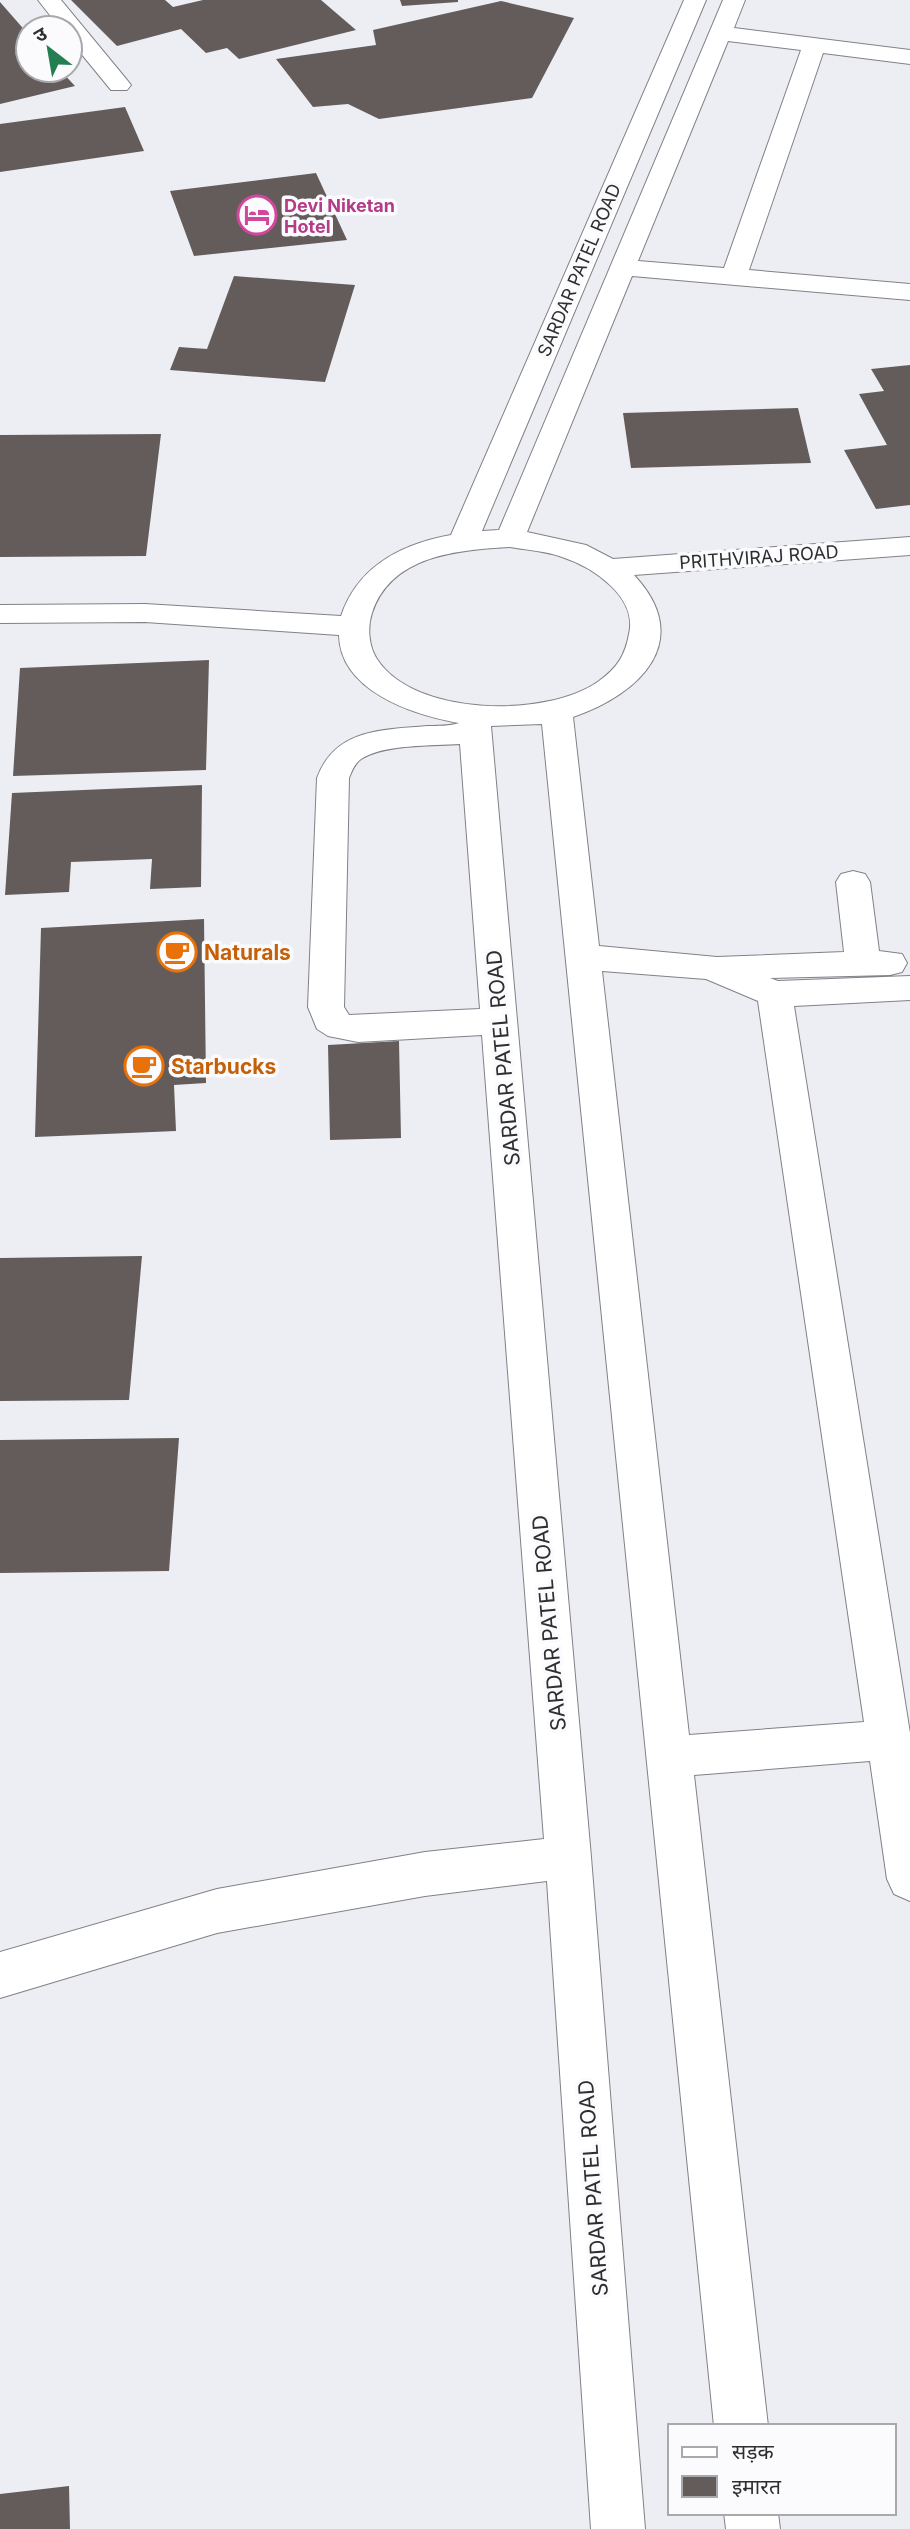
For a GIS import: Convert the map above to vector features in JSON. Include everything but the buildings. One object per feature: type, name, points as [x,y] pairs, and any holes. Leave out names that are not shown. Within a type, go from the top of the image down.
[{"type":"street","points":[[49,0],[119,85]]},
{"type":"street","name":"SARDAR PATEL ROAD","points":[[463,541],[695,0]]},
{"type":"street","name":"SARDAR PATEL ROAD","points":[[510,538],[734,0]]},
{"type":"street","points":[[720,33],[910,57]]},
{"type":"street","points":[[734,277],[814,46]]},
{"type":"street","points":[[623,267],[910,292]]},
{"type":"street","points":[[475,725],[400,694],[373,675],[356,651],[352,626],[361,597],[384,571],[419,552],[463,541],[510,538],[564,547],[620,578],[646,622],[639,659],[607,691],[556,712],[374,743],[352,750],[339,762],[333,778],[327,1007],[330,1020],[341,1027],[358,1029],[499,1021]]},
{"type":"street","name":"PRITHVIRAJ ROAD","points":[[620,578],[910,546]]},
{"type":"street","name":"PRITHVIRAJ ROAD","points":[[620,578],[910,562]]},
{"type":"street","points":[[0,614],[145,613],[352,626]]},
{"type":"street","points":[[556,712],[741,2424]]},
{"type":"street","name":"SARDAR PATEL ROAD","points":[[475,725],[568,1857],[618,2529]]},
{"type":"street","points":[[853,882],[863,964]]},
{"type":"street","points":[[582,957],[711,967],[910,963]]},
{"type":"street","points":[[711,967],[775,995],[910,988]]},
{"type":"street","points":[[775,995],[910,1879]]},
{"type":"street","points":[[669,1757],[887,1740]]},
{"type":"street","points":[[0,1975],[217,1911],[425,1874],[568,1857]]},
{"type":"place","name":"Devi Niketan Hotel","points":[[257,215]]},
{"type":"place","name":"Naturals","points":[[177,952]]},
{"type":"place","name":"Starbucks","points":[[144,1066]]}]
